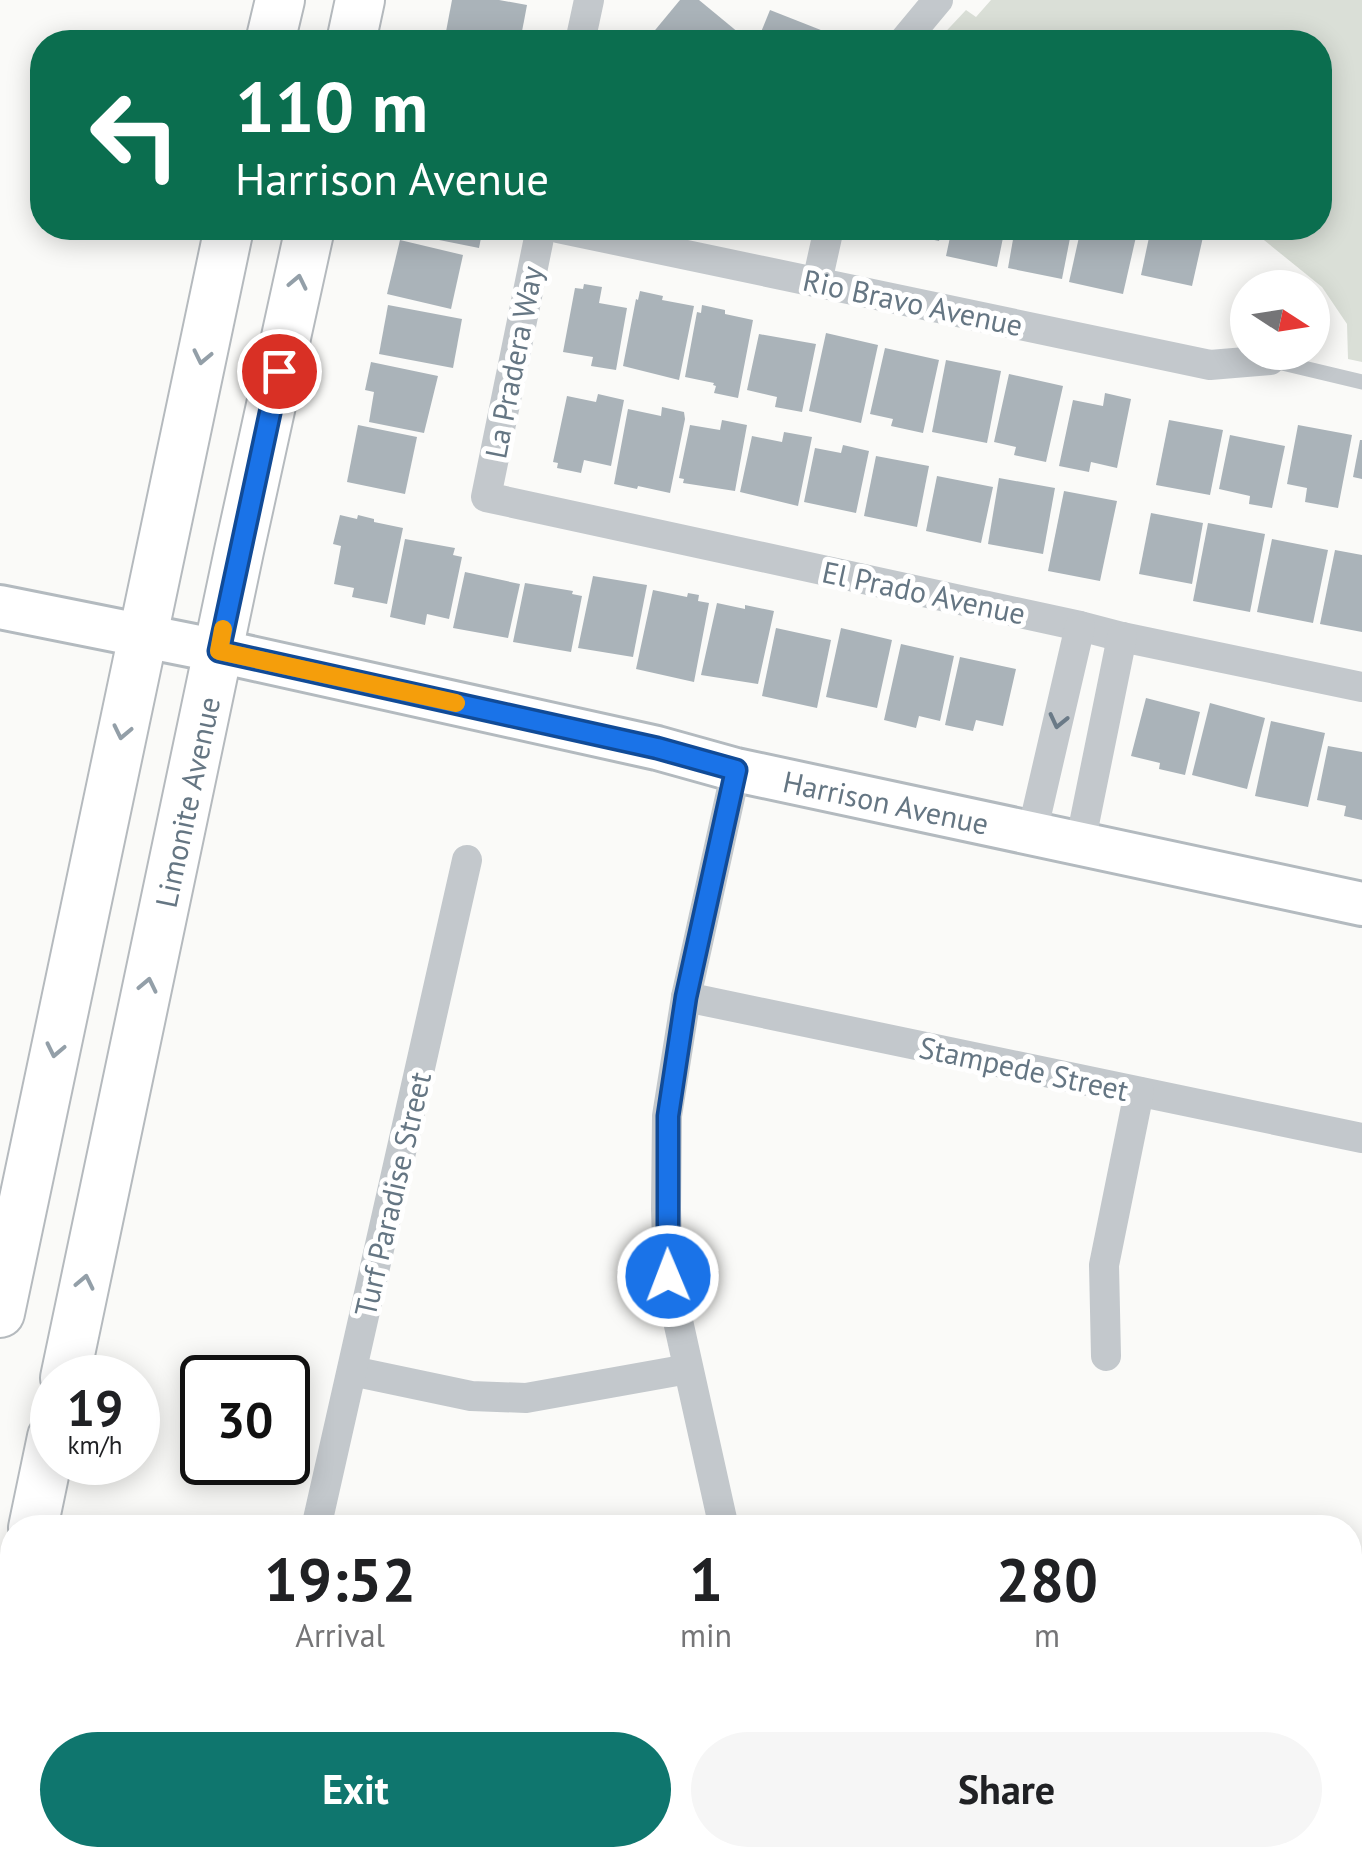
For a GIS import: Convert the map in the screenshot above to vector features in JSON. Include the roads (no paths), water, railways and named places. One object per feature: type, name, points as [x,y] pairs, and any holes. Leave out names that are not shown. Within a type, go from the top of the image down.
[{"type":"main road","points":[[273,30],[280,0]]},
{"type":"main road","points":[[354,30],[360,0]]},
{"type":"main road","points":[[0,1313],[226,240]]},
{"type":"main road","name":"Limonite Avenue","points":[[70,1355],[307,240]]},
{"type":"main road","points":[[36,1515],[42,1485]]},
{"type":"street","points":[[583,30],[589,0]]},
{"type":"street","points":[[913,30],[938,0]]},
{"type":"street","name":"La Pradera Way","points":[[486,497],[538,240]]},
{"type":"street","name":"Rio Bravo Avenue","points":[[616,240],[1210,365],[1230,363]]},
{"type":"street","points":[[817,282],[826,240]]},
{"type":"street","name":"El Prado Avenue","points":[[486,497],[1362,687]]},
{"type":"street","name":"Harrison Avenue","points":[[0,607],[219,651],[657,748],[736,770],[1362,904]]},
{"type":"street","points":[[1032,833],[1080,626]]},
{"type":"street","points":[[1080,844],[1122,637]]},
{"type":"street","points":[[721,1515],[668,1276],[666,1209],[668,1116],[686,997],[736,770]]},
{"type":"street","name":"Turf Paradise Street","points":[[319,1515],[466,860]]},
{"type":"street","name":"Stampede Street","points":[[686,997],[1362,1138]]},
{"type":"street","points":[[1106,1356],[1104,1265],[1139,1092]]},
{"type":"street","points":[[352,1371],[472,1396],[526,1398],[688,1369]]},
{"type":"lane","points":[[1312,370],[1362,382]]}]
